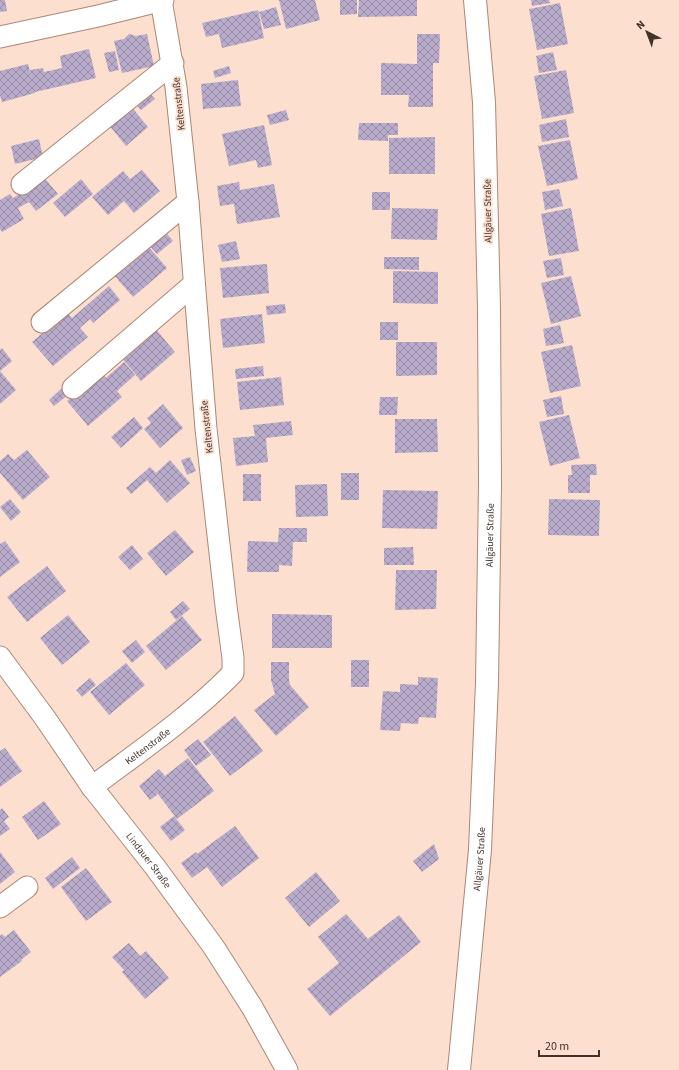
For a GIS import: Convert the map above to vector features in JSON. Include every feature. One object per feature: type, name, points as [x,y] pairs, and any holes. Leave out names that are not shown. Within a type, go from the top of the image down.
[{"type":"main road","name":"Allgäuer Straße","points":[[459,1070],[480,850],[487,682],[490,484],[490,308],[484,102],[475,0]]},
{"type":"street","points":[[0,37],[98,16],[162,0]]},
{"type":"street","name":"Keltenstraße","points":[[92,787],[162,734],[217,689],[233,673],[233,658],[206,429],[188,202],[173,63],[162,0]]},
{"type":"street","points":[[22,184],[173,63]]},
{"type":"street","points":[[42,322],[188,202]]},
{"type":"street","points":[[73,388],[194,284]]},
{"type":"street","name":"Lindauer Straße","points":[[0,657],[45,718],[92,787],[155,867],[213,946],[252,1007],[287,1070]]},
{"type":"street","points":[[0,907],[27,887]]},
{"type":"building","points":[[0,0],[5,0],[7,11],[0,12]]},
{"type":"building","points":[[279,0],[315,0],[320,20],[286,29]]},
{"type":"building","points":[[340,0],[357,0],[357,14],[340,15]]},
{"type":"building","points":[[359,0],[417,0],[417,16],[358,17]]},
{"type":"building","points":[[531,0],[549,0],[550,3],[532,6]]},
{"type":"building","points":[[560,3],[568,44],[537,50],[529,9]]},
{"type":"building","points":[[276,7],[281,25],[264,29],[259,12]]},
{"type":"building","points":[[258,10],[264,38],[222,48],[219,34],[206,37],[202,23]]},
{"type":"building","points":[[129,34],[136,36],[147,34],[154,66],[122,73],[114,41],[124,39]]},
{"type":"building","points":[[417,34],[440,34],[439,63],[433,63],[433,107],[408,107],[409,95],[381,95],[381,63],[417,64]]},
{"type":"building","points":[[89,49],[96,78],[35,92],[2,102],[0,95],[0,71],[28,64],[32,79],[30,70],[43,68],[44,72],[62,68],[60,56]]},
{"type":"building","points":[[115,51],[119,70],[109,72],[104,53]]},
{"type":"building","points":[[553,52],[557,70],[539,73],[536,56]]},
{"type":"building","points":[[229,66],[231,73],[215,78],[213,71]]},
{"type":"building","points":[[566,70],[574,113],[542,119],[534,76]]},
{"type":"building","points":[[238,80],[241,106],[203,109],[201,84]]},
{"type":"building","points":[[148,91],[155,99],[141,110],[135,103]]},
{"type":"building","points":[[130,105],[148,127],[126,146],[108,124]]},
{"type":"building","points":[[286,110],[289,120],[270,125],[267,115]]},
{"type":"building","points":[[566,119],[569,137],[542,142],[539,125]]},
{"type":"building","points":[[359,123],[398,123],[398,135],[388,135],[388,141],[358,140]]},
{"type":"building","points":[[264,125],[272,165],[258,168],[256,160],[229,166],[222,134]]},
{"type":"building","points":[[435,137],[435,174],[389,174],[389,138]]},
{"type":"building","points":[[39,139],[43,157],[15,164],[11,146]]},
{"type":"building","points":[[570,140],[578,179],[547,186],[538,146]]},
{"type":"building","points":[[142,170],[160,191],[134,213],[124,201],[108,215],[92,197],[123,171],[130,179]]},
{"type":"building","points":[[41,174],[58,194],[36,211],[29,202],[18,208],[24,219],[2,232],[0,229],[0,200],[10,194],[13,198],[21,193]]},
{"type":"building","points":[[81,179],[93,194],[65,217],[53,203]]},
{"type":"building","points":[[239,182],[240,190],[274,184],[280,217],[237,224],[234,204],[220,206],[217,186]]},
{"type":"building","points":[[559,189],[563,206],[545,210],[542,192]]},
{"type":"building","points":[[372,192],[390,192],[390,210],[372,210]]},
{"type":"building","points":[[392,208],[438,209],[437,240],[391,239]]},
{"type":"building","points":[[571,208],[579,251],[549,256],[541,214]]},
{"type":"building","points":[[164,230],[173,241],[157,254],[148,244]]},
{"type":"building","points":[[236,241],[240,259],[222,262],[218,245]]},
{"type":"building","points":[[147,245],[167,268],[133,297],[113,274]]},
{"type":"building","points":[[384,257],[419,257],[419,270],[384,269]]},
{"type":"building","points":[[561,258],[564,275],[547,278],[543,261]]},
{"type":"building","points":[[267,264],[269,293],[223,298],[220,268]]},
{"type":"building","points":[[393,271],[438,272],[438,304],[393,303]]},
{"type":"building","points":[[571,276],[581,316],[551,324],[541,283]]},
{"type":"building","points":[[109,286],[120,300],[93,323],[90,319],[80,328],[88,337],[53,366],[32,342],[67,312],[72,318]]},
{"type":"building","points":[[285,304],[286,313],[267,315],[266,306]]},
{"type":"building","points":[[262,314],[265,343],[223,348],[220,319]]},
{"type":"building","points":[[380,322],[398,322],[398,340],[380,340]]},
{"type":"building","points":[[560,325],[564,343],[546,346],[543,329]]},
{"type":"building","points":[[154,327],[175,352],[141,381],[120,356]]},
{"type":"building","points":[[396,342],[437,342],[437,375],[396,376]]},
{"type":"building","points":[[572,345],[581,386],[550,393],[541,352]]},
{"type":"building","points":[[2,348],[12,361],[0,371],[0,350]]},
{"type":"building","points":[[124,362],[135,375],[117,391],[122,397],[88,426],[67,401],[101,372],[106,378]]},
{"type":"building","points":[[263,366],[264,376],[236,379],[235,369]]},
{"type":"building","points":[[0,371],[16,390],[0,404]]},
{"type":"building","points":[[281,377],[284,405],[240,410],[237,382]]},
{"type":"building","points":[[62,388],[68,395],[54,406],[49,400]]},
{"type":"building","points":[[561,396],[564,414],[547,417],[543,400]]},
{"type":"building","points":[[380,397],[398,397],[397,415],[379,415]]},
{"type":"building","points":[[163,404],[183,428],[160,448],[144,429],[151,423],[147,418]]},
{"type":"building","points":[[569,415],[580,458],[550,466],[539,422]]},
{"type":"building","points":[[134,417],[143,428],[121,448],[111,437]]},
{"type":"building","points":[[395,419],[437,419],[438,452],[395,453]]},
{"type":"building","points":[[291,421],[293,435],[266,438],[268,462],[236,466],[233,438],[255,436],[253,425]]},
{"type":"building","points":[[27,450],[50,477],[23,500],[0,473],[0,461],[8,454],[14,460]]},
{"type":"building","points":[[190,457],[196,471],[187,475],[181,460]]},
{"type":"building","points":[[170,460],[190,483],[167,503],[147,480],[131,494],[126,488],[150,467],[156,473]]},
{"type":"building","points":[[596,464],[597,475],[590,475],[590,493],[568,493],[568,475],[572,475],[571,465]]},
{"type":"building","points":[[341,473],[359,473],[359,500],[341,500]]},
{"type":"building","points":[[243,474],[261,474],[261,501],[243,501]]},
{"type":"building","points":[[327,484],[328,516],[296,517],[295,485]]},
{"type":"building","points":[[383,490],[438,491],[437,529],[382,528]]},
{"type":"building","points":[[10,499],[21,512],[11,521],[0,507]]},
{"type":"building","points":[[549,499],[600,500],[599,536],[548,535]]},
{"type":"building","points":[[279,528],[307,528],[307,542],[293,542],[292,566],[279,565],[279,572],[247,572],[248,541],[278,542]]},
{"type":"building","points":[[175,530],[194,552],[166,576],[147,553]]},
{"type":"building","points":[[5,541],[20,562],[0,577],[0,544]]},
{"type":"building","points":[[132,545],[143,559],[130,570],[118,557]]},
{"type":"building","points":[[413,547],[414,565],[384,565],[384,548]]},
{"type":"building","points":[[47,566],[66,591],[27,622],[7,597]]},
{"type":"building","points":[[396,570],[437,570],[436,609],[395,610]]},
{"type":"building","points":[[183,601],[190,609],[176,620],[170,612]]},
{"type":"building","points":[[272,614],[332,615],[332,648],[272,648]]},
{"type":"building","points":[[68,615],[90,642],[62,665],[40,638]]},
{"type":"building","points":[[182,616],[202,640],[166,670],[146,646]]},
{"type":"building","points":[[136,640],[145,652],[132,663],[122,651]]},
{"type":"building","points":[[351,660],[369,660],[369,687],[351,687]]},
{"type":"building","points":[[271,662],[289,662],[290,685],[309,707],[276,736],[254,710],[275,694],[271,680]]},
{"type":"building","points":[[126,663],[145,685],[109,715],[90,692]]},
{"type":"building","points":[[418,677],[438,678],[436,718],[419,717],[418,724],[401,723],[400,731],[380,730],[383,691],[400,692],[400,684],[418,685]]},
{"type":"building","points":[[90,678],[96,685],[82,697],[76,690]]},
{"type":"building","points":[[235,716],[263,751],[230,776],[203,742]]},
{"type":"building","points":[[198,739],[211,755],[196,766],[184,750]]},
{"type":"building","points":[[5,748],[22,771],[0,787],[0,751]]},
{"type":"building","points":[[188,758],[214,791],[177,819],[157,793],[157,795],[150,800],[139,786],[159,769],[165,776]]},
{"type":"building","points":[[44,801],[61,824],[38,840],[22,817]]},
{"type":"building","points":[[2,808],[9,817],[4,821],[10,829],[0,836],[0,810]]},
{"type":"building","points":[[174,816],[185,830],[171,841],[160,827]]},
{"type":"building","points":[[235,826],[259,858],[222,887],[207,867],[192,878],[181,863],[196,852],[197,854]]},
{"type":"building","points":[[434,844],[439,859],[422,872],[413,861]]},
{"type":"building","points":[[0,852],[15,872],[0,884]]},
{"type":"building","points":[[72,857],[80,868],[53,889],[45,878]]},
{"type":"building","points":[[86,868],[112,902],[86,921],[61,887]]},
{"type":"building","points":[[316,872],[340,901],[309,927],[285,898]]},
{"type":"building","points":[[346,914],[368,939],[399,915],[421,942],[330,1016],[307,989],[339,963],[318,937]]},
{"type":"building","points":[[14,930],[31,952],[21,960],[22,961],[0,977],[0,936],[2,934],[5,937]]},
{"type":"building","points":[[129,943],[140,956],[146,951],[169,978],[145,999],[122,972],[124,970],[112,957]]}]
